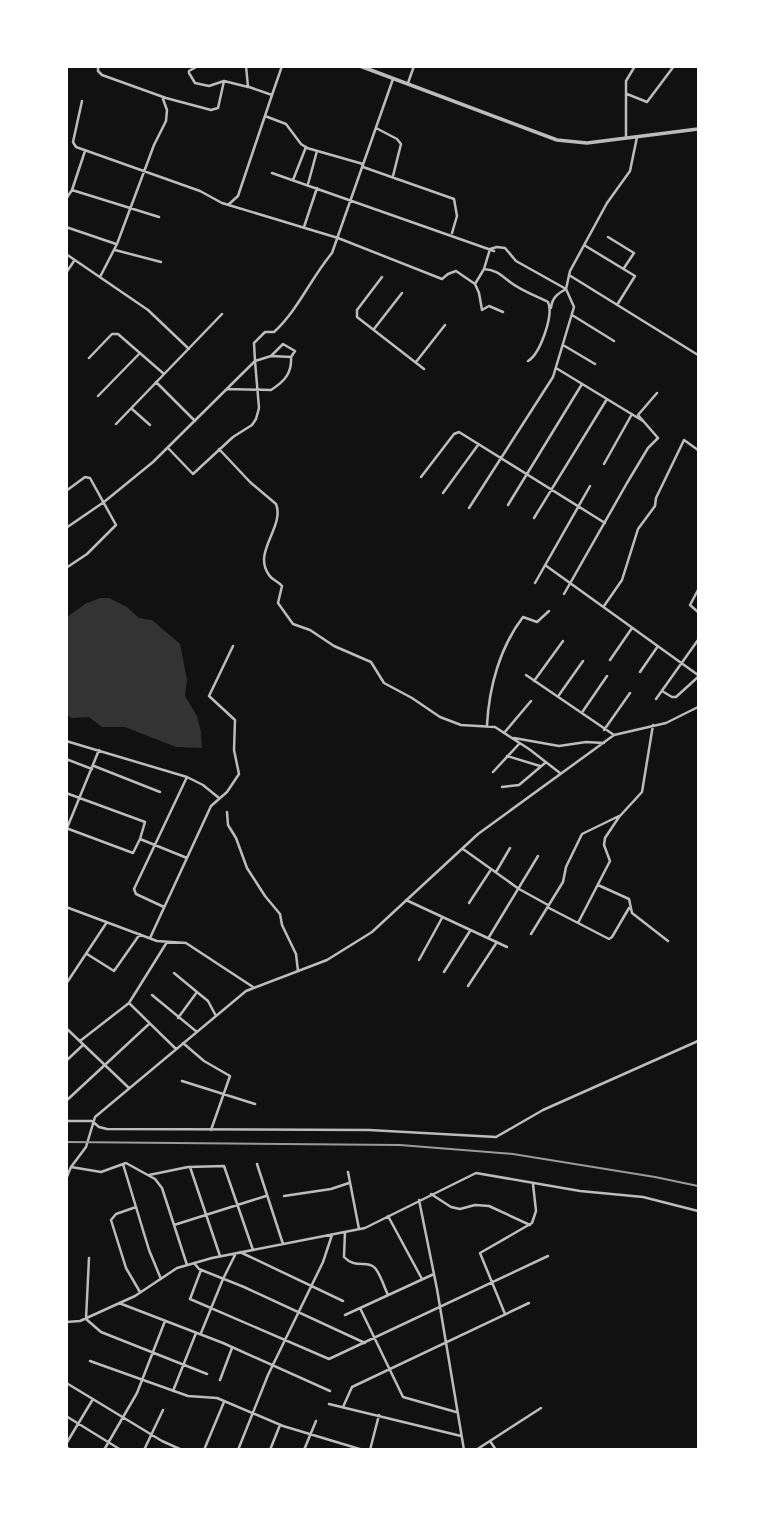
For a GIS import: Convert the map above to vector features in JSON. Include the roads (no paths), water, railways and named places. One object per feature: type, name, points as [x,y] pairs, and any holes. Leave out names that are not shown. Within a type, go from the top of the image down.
[{"type":"street","points":[[98,66],[102,75],[161,96],[215,109],[218,108],[224,82]]},
{"type":"street","points":[[198,66],[189,71],[195,83],[209,86],[224,82],[272,95]]},
{"type":"street","points":[[246,66],[248,87]]},
{"type":"street","points":[[228,205],[238,196],[282,66]]},
{"type":"street","points":[[360,66],[557,139],[587,143],[698,129]]},
{"type":"street","points":[[408,84],[414,66]]},
{"type":"street","points":[[626,138],[626,79],[635,66]]},
{"type":"street","points":[[626,93],[647,102],[674,66]]},
{"type":"street","points":[[168,448],[193,474],[233,437],[253,425],[260,408],[254,343],[265,332],[274,332],[286,319],[320,266],[332,253],[393,79]]},
{"type":"street","points":[[100,277],[115,250],[166,121],[166,105],[161,96]]},
{"type":"street","points":[[82,102],[74,144],[85,151],[200,191],[228,205],[338,238],[442,279],[456,271],[475,284],[480,293],[482,310],[489,306],[503,312]]},
{"type":"street","points":[[265,116],[286,124],[306,148],[454,198],[457,216],[452,235]]},
{"type":"street","points":[[376,128],[401,144],[392,177]]},
{"type":"street","points":[[469,508],[551,380],[574,307],[566,289],[569,275],[615,191],[630,171],[636,137]]},
{"type":"street","points":[[293,180],[306,148]]},
{"type":"street","points":[[66,199],[72,190],[85,151]]},
{"type":"street","points":[[308,185],[317,151]]},
{"type":"street","points":[[272,173],[492,250]]},
{"type":"street","points":[[304,227],[317,188]]},
{"type":"street","points":[[72,190],[159,217]]},
{"type":"street","points":[[66,227],[117,244]]},
{"type":"street","points":[[608,237],[634,253],[624,269]]},
{"type":"street","points":[[584,245],[635,276],[617,305]]},
{"type":"street","points":[[475,284],[492,250],[497,247],[505,248],[516,261],[566,289]]},
{"type":"street","points":[[115,250],[161,262]]},
{"type":"street","points":[[66,254],[152,313],[188,349]]},
{"type":"street","points":[[66,273],[75,260]]},
{"type":"street","points":[[484,269],[505,275],[510,282],[548,302],[551,308]]},
{"type":"street","points":[[569,275],[698,355]]},
{"type":"street","points":[[382,277],[356,312],[357,317],[424,369]]},
{"type":"street","points":[[528,361],[535,357],[539,349],[552,301],[566,289]]},
{"type":"street","points":[[374,330],[402,293]]},
{"type":"street","points":[[116,424],[222,314]]},
{"type":"street","points":[[572,315],[614,341]]},
{"type":"street","points":[[416,362],[445,325]]},
{"type":"street","points":[[89,358],[115,333],[121,335],[164,374]]},
{"type":"street","points":[[227,389],[271,390],[281,384],[292,367],[291,357],[295,351],[283,344],[271,356]]},
{"type":"street","points":[[563,345],[595,364]]},
{"type":"street","points":[[98,396],[140,353]]},
{"type":"street","points":[[66,528],[104,502],[168,448],[255,361],[271,356],[291,357]]},
{"type":"street","points":[[556,368],[651,427]]},
{"type":"street","points":[[156,382],[195,421]]},
{"type":"street","points":[[508,505],[582,384]]},
{"type":"street","points":[[564,594],[648,448],[658,438],[638,415],[657,393]]},
{"type":"street","points":[[534,518],[607,398]]},
{"type":"street","points":[[132,408],[150,425]]},
{"type":"street","points":[[604,464],[632,414]]},
{"type":"street","points":[[421,477],[456,432],[605,523]]},
{"type":"street","points":[[604,606],[622,580],[638,529],[654,506],[684,440],[698,450]]},
{"type":"street","points":[[443,493],[478,444]]},
{"type":"street","points":[[219,449],[250,482],[276,504],[278,516],[264,558],[268,574],[282,586],[278,603],[290,622],[371,662],[384,683],[440,717],[461,725],[487,725],[504,733],[561,774]]},
{"type":"street","points":[[66,491],[87,477],[116,523],[115,528],[87,554],[66,568]]},
{"type":"street","points":[[535,583],[590,486]]},
{"type":"street","points":[[545,565],[698,676],[676,697],[662,691]]},
{"type":"street","points":[[698,590],[690,605],[698,612]]},
{"type":"street","points":[[487,725],[490,692],[509,639],[523,617],[537,622],[549,611]]},
{"type":"street","points":[[610,660],[632,627]]},
{"type":"street","points":[[656,699],[698,640]]},
{"type":"street","points":[[534,681],[563,641]]},
{"type":"street","points":[[150,938],[211,806],[239,774],[234,750],[236,720],[209,696],[233,646]]},
{"type":"street","points":[[640,672],[658,646]]},
{"type":"street","points":[[558,696],[583,661]]},
{"type":"street","points":[[526,675],[614,736]]},
{"type":"street","points":[[582,712],[607,676]]},
{"type":"street","points":[[604,730],[630,694]]},
{"type":"street","points":[[504,733],[531,701]]},
{"type":"street","points":[[67,1179],[71,1167],[86,1147],[92,1121],[246,991],[327,960],[372,932],[478,834],[614,736],[667,723],[698,707]]},
{"type":"street","points":[[578,923],[610,861],[604,845],[605,838],[620,816],[642,792],[653,725]]},
{"type":"street","points":[[510,737],[559,746],[586,742],[604,743]]},
{"type":"street","points":[[66,741],[187,777],[203,785],[219,799]]},
{"type":"street","points":[[493,772],[519,743]]},
{"type":"street","points":[[66,793],[79,799],[145,822],[134,853],[67,829],[79,799],[99,750]]},
{"type":"street","points":[[507,756],[540,766]]},
{"type":"street","points":[[66,759],[160,792]]},
{"type":"street","points":[[502,786],[519,785],[545,763]]},
{"type":"street","points":[[165,907],[134,892],[187,777]]},
{"type":"street","points":[[227,812],[228,825],[247,868],[280,914],[282,925],[296,954],[298,971]]},
{"type":"street","points":[[531,934],[563,882],[566,867],[582,834],[597,824],[620,816]]},
{"type":"street","points":[[140,839],[187,858]]},
{"type":"street","points":[[496,873],[510,848]]},
{"type":"street","points":[[463,849],[548,906],[609,939],[629,908]]},
{"type":"street","points":[[488,939],[538,856]]},
{"type":"street","points":[[469,903],[491,870]]},
{"type":"street","points":[[598,884],[628,898],[632,913],[668,941]]},
{"type":"street","points":[[407,901],[507,947]]},
{"type":"street","points":[[66,907],[150,938],[186,943],[254,988]]},
{"type":"street","points":[[419,960],[442,918]]},
{"type":"street","points":[[66,984],[108,922]]},
{"type":"street","points":[[444,972],[470,931]]},
{"type":"street","points":[[87,954],[114,971],[140,934]]},
{"type":"street","points":[[66,1061],[82,1043],[129,1003],[167,942]]},
{"type":"street","points":[[468,986],[497,942]]},
{"type":"street","points":[[174,972],[208,1000],[216,1016]]},
{"type":"street","points":[[178,1018],[197,992]]},
{"type":"street","points":[[152,995],[197,1032]]},
{"type":"street","points":[[129,1003],[176,1049]]},
{"type":"street","points":[[68,1098],[149,1024]]},
{"type":"street","points":[[66,1028],[129,1088]]},
{"type":"street","points":[[66,1121],[92,1121],[107,1129],[369,1130],[496,1137],[543,1110],[698,1041]]},
{"type":"street","points":[[183,1044],[204,1061],[230,1076],[211,1130]]},
{"type":"street","points":[[182,1081],[255,1104]]},
{"type":"street","points":[[123,1164],[149,1250],[161,1279]]},
{"type":"street","points":[[71,1167],[102,1172],[129,1164],[155,1179],[162,1188],[187,1265]]},
{"type":"street","points":[[257,1164],[283,1244]]},
{"type":"street","points":[[149,1175],[190,1167],[224,1166],[253,1250]]},
{"type":"street","points":[[190,1167],[220,1256]]},
{"type":"street","points":[[348,1172],[359,1229]]},
{"type":"street","points":[[66,1322],[86,1319],[140,1293],[177,1268],[220,1256],[359,1229],[476,1173],[533,1184],[643,1197],[698,1211]]},
{"type":"street","points":[[285,1196],[331,1189],[349,1183]]},
{"type":"street","points":[[505,1314],[480,1255],[481,1251],[530,1226],[536,1211],[533,1184]]},
{"type":"street","points":[[431,1194],[460,1209],[475,1205],[489,1206],[530,1226]]},
{"type":"street","points":[[174,1225],[266,1196]]},
{"type":"street","points":[[419,1200],[464,1450]]},
{"type":"street","points":[[136,1207],[113,1215],[111,1220],[126,1268],[140,1293]]},
{"type":"street","points":[[388,1216],[422,1279]]},
{"type":"street","points":[[345,1232],[344,1257],[354,1265],[369,1264],[375,1268],[388,1295]]},
{"type":"street","points":[[238,1450],[273,1366],[328,1250],[332,1234]]},
{"type":"street","points":[[238,1253],[343,1301]]},
{"type":"street","points":[[200,1335],[223,1279],[238,1253]]},
{"type":"street","points":[[201,1270],[190,1299],[329,1359],[548,1256]]},
{"type":"street","points":[[86,1319],[89,1258]]},
{"type":"street","points":[[194,1263],[201,1270],[365,1343]]},
{"type":"street","points":[[345,1315],[434,1274]]},
{"type":"street","points":[[119,1303],[330,1391]]},
{"type":"street","points":[[343,1407],[352,1387],[528,1303]]},
{"type":"street","points":[[360,1308],[404,1398],[457,1412]]},
{"type":"street","points":[[86,1319],[101,1332],[207,1374]]},
{"type":"street","points":[[103,1450],[142,1380],[165,1321]]},
{"type":"street","points":[[173,1391],[195,1333]]},
{"type":"street","points":[[220,1380],[232,1348]]},
{"type":"street","points":[[90,1361],[188,1396],[217,1398],[280,1425],[363,1450]]},
{"type":"street","points":[[68,1384],[182,1450]]},
{"type":"street","points":[[71,1450],[66,1445],[93,1399]]},
{"type":"street","points":[[204,1450],[224,1402]]},
{"type":"street","points":[[328,1404],[461,1436]]},
{"type":"street","points":[[476,1450],[541,1408]]},
{"type":"street","points":[[144,1450],[163,1410]]},
{"type":"street","points":[[370,1450],[379,1415]]},
{"type":"street","points":[[66,1416],[121,1450]]},
{"type":"street","points":[[304,1450],[316,1421]]},
{"type":"street","points":[[270,1450],[280,1425]]},
{"type":"street","points":[[489,1441],[496,1450]]},
{"type":"street","points":[[339,1450],[342,1443]]},
{"type":"railway","points":[[66,1142],[400,1145],[513,1154],[698,1186]]}]
